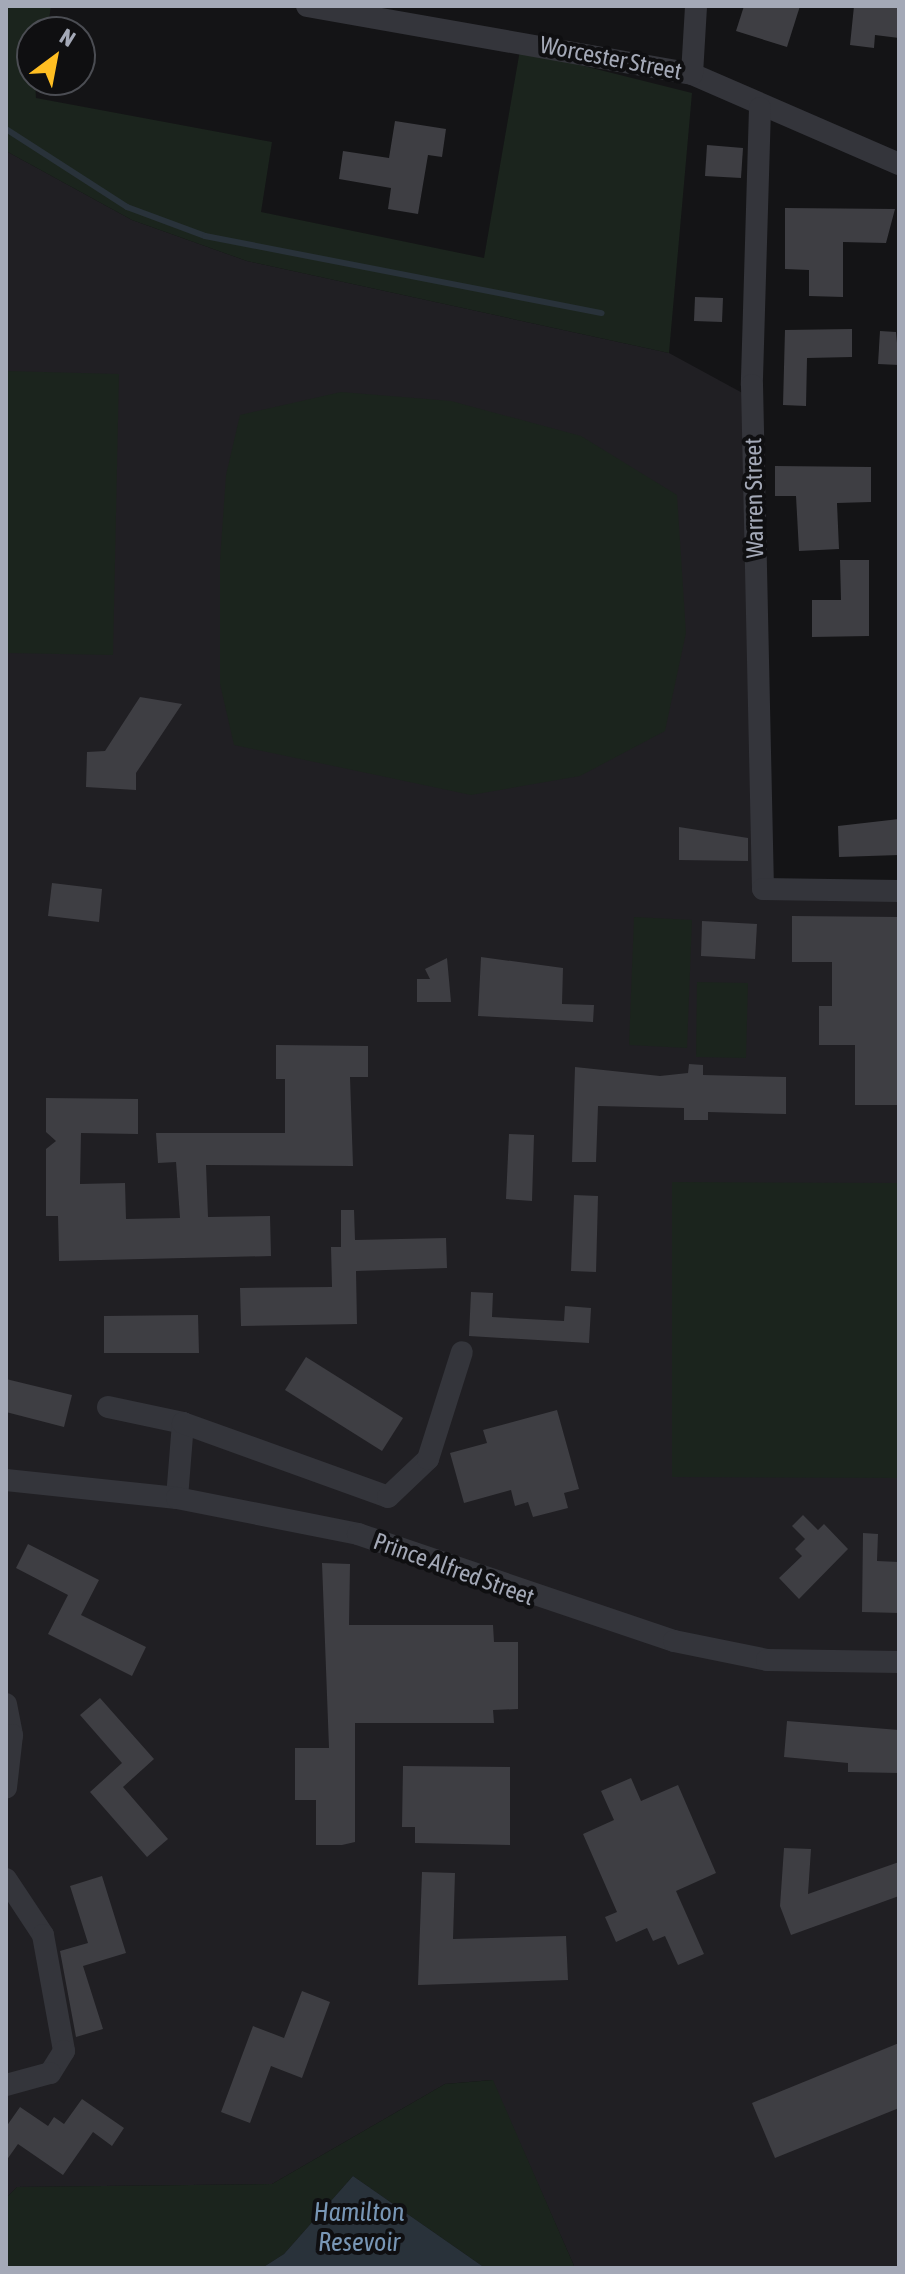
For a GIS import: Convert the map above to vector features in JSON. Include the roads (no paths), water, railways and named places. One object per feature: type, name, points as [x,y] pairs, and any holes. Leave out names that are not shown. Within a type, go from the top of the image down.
[{"type":"street","name":"Worcester Street","points":[[307,6],[692,74],[760,108],[899,164]]},
{"type":"street","points":[[692,74],[696,6]]},
{"type":"street","name":"Warren Street","points":[[760,108],[752,385],[763,889],[899,891]]},
{"type":"street","points":[[108,1407],[183,1423],[388,1497],[428,1459],[462,1352]]},
{"type":"street","points":[[177,1498],[183,1423]]},
{"type":"street","name":"Prince Alfred Street","points":[[6,1480],[177,1498],[358,1534],[674,1641],[767,1660],[899,1662]]},
{"type":"street","points":[[6,1704],[12,1735],[6,1788]]},
{"type":"street","points":[[6,1879],[43,1935],[64,2051],[50,2073],[6,2085]]},
{"type":"water","name":"Hamilton Resevoir","points":[[353,2176],[485,2268],[262,2268],[284,2254]]},
{"type":"waterway","points":[[6,129],[127,207],[205,236],[602,313]]}]
